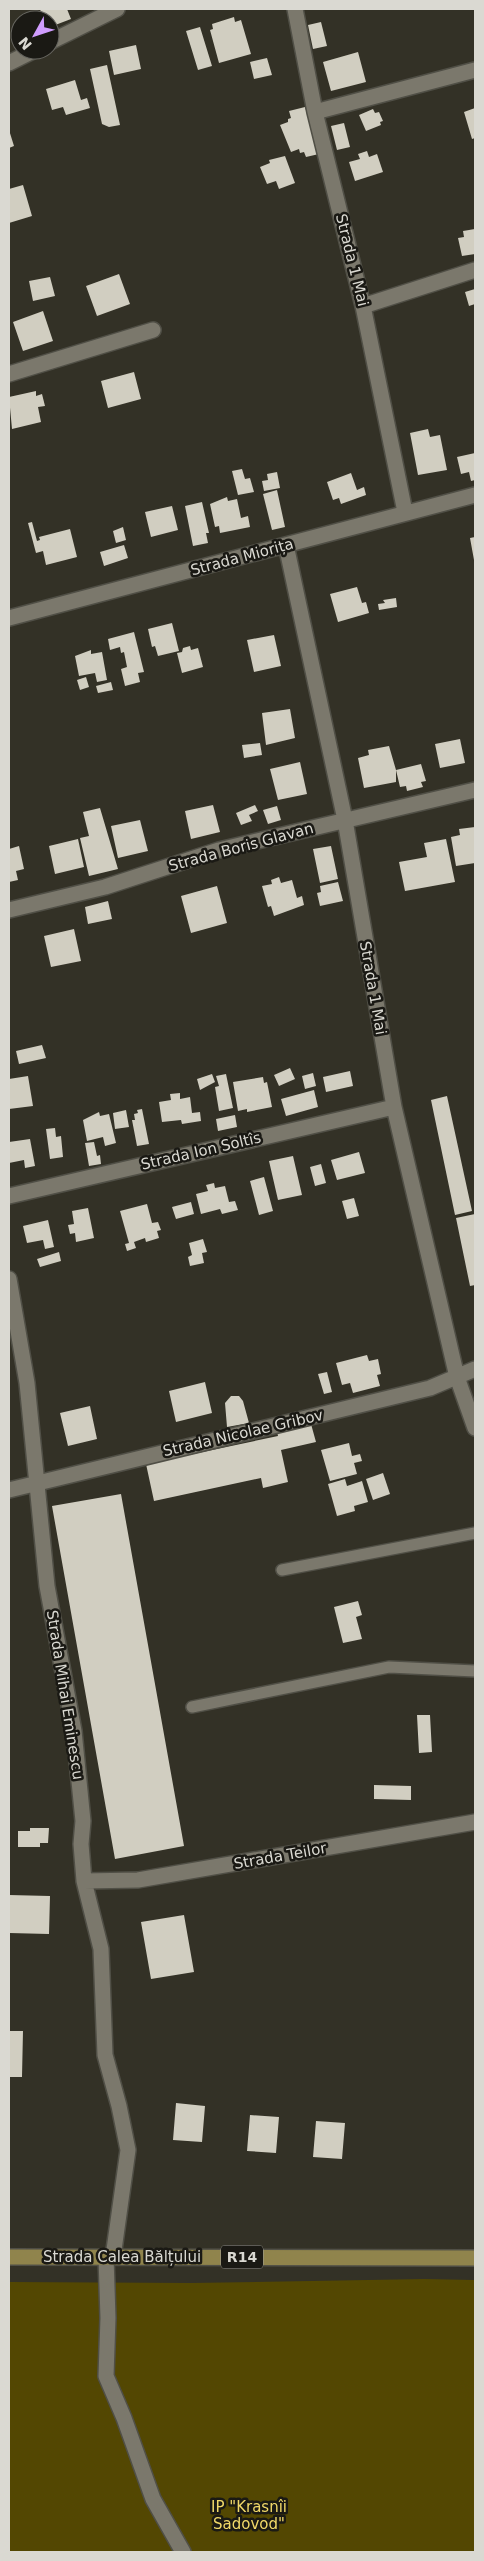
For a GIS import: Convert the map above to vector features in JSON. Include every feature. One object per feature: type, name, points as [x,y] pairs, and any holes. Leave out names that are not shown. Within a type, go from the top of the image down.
[{"type":"main road","name":"Strada Calea Bălțului","points":[[9,2257],[475,2258]]},
{"type":"street","points":[[60,37],[116,9]]},
{"type":"street","name":"Strada 1 Mai","points":[[295,9],[315,112],[363,306],[406,512]]},
{"type":"street","points":[[315,112],[475,70]]},
{"type":"street","points":[[363,306],[475,270]]},
{"type":"street","points":[[9,374],[154,330]]},
{"type":"street","name":"Strada Miorița","points":[[9,618],[475,495]]},
{"type":"street","name":"Strada 1 Mai","points":[[286,545],[345,820],[394,1107],[457,1377],[475,1428]]},
{"type":"street","name":"Strada Boris Glavan","points":[[9,910],[104,887],[219,850],[475,790]]},
{"type":"street","name":"Strada Ion Soltîs","points":[[9,1196],[394,1107]]},
{"type":"street","name":"Strada Mihai Eminescu","points":[[9,1279],[27,1383],[47,1586],[74,1732],[83,1821],[81,1844],[84,1881],[101,1949],[105,2055],[120,2106],[128,2150],[109,2257],[106,2376],[124,2418],[153,2499],[183,2552]]},
{"type":"street","name":"Strada Nicolae Gribov","points":[[9,1490],[430,1388],[475,1370]]},
{"type":"street","name":"Strada Teilor","points":[[84,1881],[138,1880],[475,1822]]},
{"type":"lane","points":[[282,1570],[475,1533]]},
{"type":"lane","points":[[192,1708],[389,1667],[475,1670]]},
{"type":"green space","name":"IP \"Krasnîi Sadovod\"","points":[[424,2279],[475,2280],[475,2552],[9,2552],[9,2282],[191,2283]]},
{"type":"building","points":[[67,9],[71,19],[60,23],[60,10],[40,10]]},
{"type":"building","points":[[234,17],[235,22],[241,20],[251,54],[219,63],[210,30],[213,29],[212,24]]},
{"type":"building","points":[[321,22],[327,46],[313,49],[308,25]]},
{"type":"building","points":[[200,27],[212,66],[198,70],[186,31]]},
{"type":"building","points":[[136,45],[141,69],[114,75],[109,51]]},
{"type":"building","points":[[358,52],[366,82],[331,91],[323,62]]},
{"type":"building","points":[[267,58],[272,75],[254,79],[250,62]]},
{"type":"building","points":[[107,65],[120,125],[109,127],[102,124],[90,69]]},
{"type":"building","points":[[75,80],[81,100],[87,98],[90,108],[66,115],[63,107],[52,110],[46,89]]},
{"type":"building","points":[[305,107],[319,154],[306,157],[304,152],[300,153],[299,149],[291,152],[280,125],[288,122],[288,119],[291,118],[289,111]]},
{"type":"building","points":[[475,108],[475,138],[472,139],[464,112]]},
{"type":"building","points":[[373,109],[375,113],[379,112],[383,121],[380,122],[381,125],[366,131],[359,115]]},
{"type":"building","points":[[344,123],[350,147],[337,150],[331,126]]},
{"type":"building","points":[[9,130],[14,146],[9,148]]},
{"type":"building","points":[[367,151],[369,157],[377,154],[383,172],[355,181],[349,162],[360,159],[358,154]]},
{"type":"building","points":[[285,156],[295,183],[279,189],[276,181],[267,184],[260,167],[270,163],[269,160]]},
{"type":"building","points":[[23,185],[32,216],[9,223],[9,189]]},
{"type":"building","points":[[475,229],[475,254],[462,256],[458,238],[464,237],[463,231]]},
{"type":"building","points":[[119,274],[130,304],[97,316],[86,286]]},
{"type":"building","points":[[50,277],[55,296],[33,301],[29,281]]},
{"type":"building","points":[[475,289],[475,304],[469,306],[465,292]]},
{"type":"building","points":[[43,311],[53,341],[23,351],[13,322]]},
{"type":"building","points":[[134,372],[141,399],[108,408],[101,381]]},
{"type":"building","points":[[36,391],[36,396],[42,394],[45,406],[38,407],[41,422],[12,429],[9,397]]},
{"type":"building","points":[[428,429],[430,437],[440,435],[447,470],[418,475],[410,433]]},
{"type":"building","points":[[475,453],[475,480],[471,481],[469,472],[461,474],[457,457]]},
{"type":"building","points":[[242,469],[245,479],[250,478],[254,492],[238,495],[232,471]]},
{"type":"building","points":[[277,472],[280,488],[264,491],[262,481],[268,480],[267,474]]},
{"type":"building","points":[[351,473],[357,490],[364,487],[366,495],[341,504],[339,498],[333,500],[327,482]]},
{"type":"building","points":[[277,490],[285,527],[272,530],[263,494]]},
{"type":"building","points":[[227,497],[228,501],[237,499],[241,518],[248,516],[250,527],[220,533],[219,526],[215,527],[210,504]]},
{"type":"building","points":[[202,502],[209,533],[206,533],[208,543],[193,546],[185,506]]},
{"type":"building","points":[[172,506],[178,530],[151,537],[145,512]]},
{"type":"building","points":[[32,522],[37,541],[40,540],[39,537],[70,529],[77,557],[46,565],[43,551],[36,553],[28,523]]},
{"type":"building","points":[[123,527],[126,540],[116,543],[113,531]]},
{"type":"building","points":[[475,537],[475,560],[474,560],[470,538]]},
{"type":"building","points":[[124,545],[128,558],[104,566],[100,552]]},
{"type":"building","points":[[357,587],[362,603],[366,602],[369,613],[338,622],[330,594]]},
{"type":"building","points":[[396,598],[397,607],[379,610],[378,604],[385,603],[383,600]]},
{"type":"building","points":[[172,623],[179,651],[158,656],[155,646],[152,647],[148,629]]},
{"type":"building","points":[[134,632],[144,672],[138,673],[140,682],[125,686],[121,669],[127,667],[124,652],[121,653],[120,647],[110,650],[108,639]]},
{"type":"building","points":[[274,635],[281,666],[254,672],[247,640]]},
{"type":"building","points":[[190,646],[191,650],[198,648],[203,667],[182,673],[177,653],[182,652],[183,648]]},
{"type":"building","points":[[91,650],[91,654],[102,652],[107,680],[97,682],[95,673],[79,676],[75,656]]},
{"type":"building","points":[[86,677],[89,687],[80,690],[77,680]]},
{"type":"building","points":[[111,682],[113,690],[98,693],[96,686]]},
{"type":"building","points":[[290,709],[295,738],[266,745],[262,713]]},
{"type":"building","points":[[460,739],[465,763],[440,768],[435,744]]},
{"type":"building","points":[[260,743],[262,755],[244,758],[242,745]]},
{"type":"building","points":[[389,746],[396,770],[396,782],[364,788],[358,758],[369,755],[368,750]]},
{"type":"building","points":[[300,762],[307,794],[278,800],[270,769]]},
{"type":"building","points":[[421,764],[426,781],[421,782],[423,787],[407,791],[406,786],[400,787],[396,770]]},
{"type":"building","points":[[213,805],[220,832],[191,839],[185,811]]},
{"type":"building","points":[[255,805],[258,811],[249,815],[252,821],[241,825],[236,813]]},
{"type":"building","points":[[277,806],[281,820],[268,824],[263,810]]},
{"type":"building","points":[[100,808],[118,869],[89,876],[80,838],[89,836],[83,812]]},
{"type":"building","points":[[140,820],[148,851],[118,858],[111,826]]},
{"type":"building","points":[[475,827],[475,863],[456,866],[451,837],[460,835],[459,829]]},
{"type":"building","points":[[78,839],[84,867],[55,874],[49,846]]},
{"type":"building","points":[[446,839],[455,882],[405,891],[399,862],[427,857],[424,843]]},
{"type":"building","points":[[19,846],[24,869],[16,871],[18,880],[9,882],[9,849]]},
{"type":"building","points":[[331,846],[338,879],[320,883],[313,849]]},
{"type":"building","points":[[279,877],[281,883],[292,880],[297,898],[302,896],[304,905],[274,916],[271,906],[268,907],[262,886],[272,884],[271,880]]},
{"type":"building","points":[[338,882],[343,901],[320,906],[317,893],[321,892],[320,886]]},
{"type":"building","points":[[217,886],[227,923],[191,933],[181,896]]},
{"type":"building","points":[[108,901],[112,919],[88,924],[85,907]]},
{"type":"building","points":[[74,929],[81,961],[51,967],[44,936]]},
{"type":"building","points":[[42,1045],[46,1058],[19,1064],[16,1051]]},
{"type":"building","points":[[290,1068],[295,1079],[279,1086],[274,1075]]},
{"type":"building","points":[[350,1071],[353,1086],[326,1092],[323,1077]]},
{"type":"building","points":[[313,1073],[316,1086],[305,1089],[302,1076]]},
{"type":"building","points":[[212,1074],[215,1082],[200,1090],[197,1079]]},
{"type":"building","points":[[226,1074],[233,1108],[219,1111],[215,1087],[219,1086],[216,1076]]},
{"type":"building","points":[[28,1076],[33,1106],[9,1109],[9,1079]]},
{"type":"building","points":[[263,1077],[264,1083],[267,1082],[272,1107],[247,1112],[247,1109],[238,1111],[233,1082]]},
{"type":"building","points":[[314,1090],[318,1107],[286,1116],[281,1099]]},
{"type":"building","points":[[180,1093],[180,1099],[190,1097],[192,1113],[200,1112],[201,1121],[182,1124],[181,1120],[162,1122],[159,1102],[171,1100],[170,1094]]},
{"type":"building","points":[[447,1096],[472,1211],[455,1215],[431,1100]]},
{"type":"building","points":[[142,1109],[149,1144],[137,1146],[132,1120],[135,1120],[134,1114],[138,1113],[137,1110]]},
{"type":"building","points":[[126,1110],[129,1127],[115,1129],[113,1113]]},
{"type":"building","points":[[99,1112],[100,1116],[109,1114],[116,1143],[105,1146],[103,1137],[87,1141],[83,1120]]},
{"type":"building","points":[[235,1115],[237,1127],[218,1131],[216,1119]]},
{"type":"building","points":[[55,1128],[56,1137],[61,1136],[63,1157],[50,1159],[46,1129]]},
{"type":"building","points":[[30,1139],[35,1166],[25,1168],[24,1160],[9,1163],[9,1142]]},
{"type":"building","points":[[94,1142],[97,1156],[100,1155],[101,1164],[89,1166],[85,1143]]},
{"type":"building","points":[[359,1152],[365,1173],[337,1180],[331,1160]]},
{"type":"building","points":[[293,1156],[302,1195],[278,1200],[269,1161]]},
{"type":"building","points":[[321,1164],[326,1183],[315,1186],[310,1167]]},
{"type":"building","points":[[264,1177],[273,1211],[259,1215],[250,1181]]},
{"type":"building","points":[[214,1183],[215,1188],[225,1186],[229,1202],[235,1201],[238,1210],[222,1214],[220,1209],[201,1214],[196,1194],[208,1191],[206,1185]]},
{"type":"building","points":[[354,1198],[359,1216],[347,1219],[342,1201]]},
{"type":"building","points":[[191,1202],[194,1214],[176,1219],[172,1207]]},
{"type":"building","points":[[147,1204],[152,1223],[158,1222],[161,1230],[157,1231],[159,1238],[146,1242],[145,1238],[134,1242],[136,1248],[127,1251],[125,1244],[129,1243],[120,1211]]},
{"type":"building","points":[[88,1208],[94,1238],[76,1242],[75,1233],[70,1234],[68,1225],[74,1224],[72,1211]]},
{"type":"building","points":[[475,1214],[475,1285],[470,1286],[456,1218]]},
{"type":"building","points":[[48,1220],[54,1247],[45,1249],[43,1240],[27,1243],[23,1226]]},
{"type":"building","points":[[203,1239],[207,1252],[202,1253],[204,1263],[190,1266],[188,1257],[192,1255],[189,1243]]},
{"type":"building","points":[[59,1252],[61,1261],[40,1267],[37,1259]]},
{"type":"building","points":[[367,1355],[369,1361],[378,1359],[381,1374],[377,1375],[380,1386],[353,1393],[350,1383],[342,1385],[336,1363]]},
{"type":"building","points":[[327,1372],[332,1392],[324,1394],[318,1374]]},
{"type":"building","points":[[205,1382],[212,1413],[176,1422],[169,1391]]},
{"type":"building","points":[[231,1396],[239,1396],[243,1401],[249,1423],[227,1427],[225,1403]]},
{"type":"building","points":[[90,1406],[97,1439],[68,1446],[60,1413]]},
{"type":"building","points":[[311,1424],[316,1442],[281,1450],[288,1482],[263,1488],[261,1478],[154,1501],[146,1464],[278,1436],[277,1432]]},
{"type":"building","points":[[349,1443],[352,1456],[360,1454],[362,1461],[354,1463],[357,1474],[330,1481],[321,1450]]},
{"type":"building","points":[[383,1473],[390,1494],[373,1500],[366,1479]]},
{"type":"building","points":[[345,1479],[347,1486],[362,1481],[368,1502],[354,1506],[355,1511],[337,1516],[328,1484]]},
{"type":"building","points":[[121,1494],[184,1846],[115,1859],[52,1506]]},
{"type":"building","points":[[358,1601],[362,1615],[356,1617],[362,1639],[343,1643],[334,1607]]},
{"type":"building","points":[[417,1715],[430,1715],[432,1752],[419,1753]]},
{"type":"building","points":[[374,1785],[411,1786],[411,1800],[374,1799]]},
{"type":"building","points":[[30,1828],[49,1828],[48,1843],[40,1843],[40,1847],[18,1847],[18,1831],[30,1831]]},
{"type":"building","points":[[9,1895],[50,1896],[49,1934],[9,1933]]},
{"type":"building","points":[[184,1915],[194,1972],[151,1979],[141,1922]]},
{"type":"building","points":[[9,2031],[23,2031],[22,2077],[9,2077]]},
{"type":"building","points":[[176,2103],[205,2106],[202,2142],[173,2140]]},
{"type":"building","points":[[250,2115],[279,2117],[276,2153],[247,2151]]},
{"type":"building","points":[[316,2121],[345,2123],[342,2159],[313,2157]]}]
